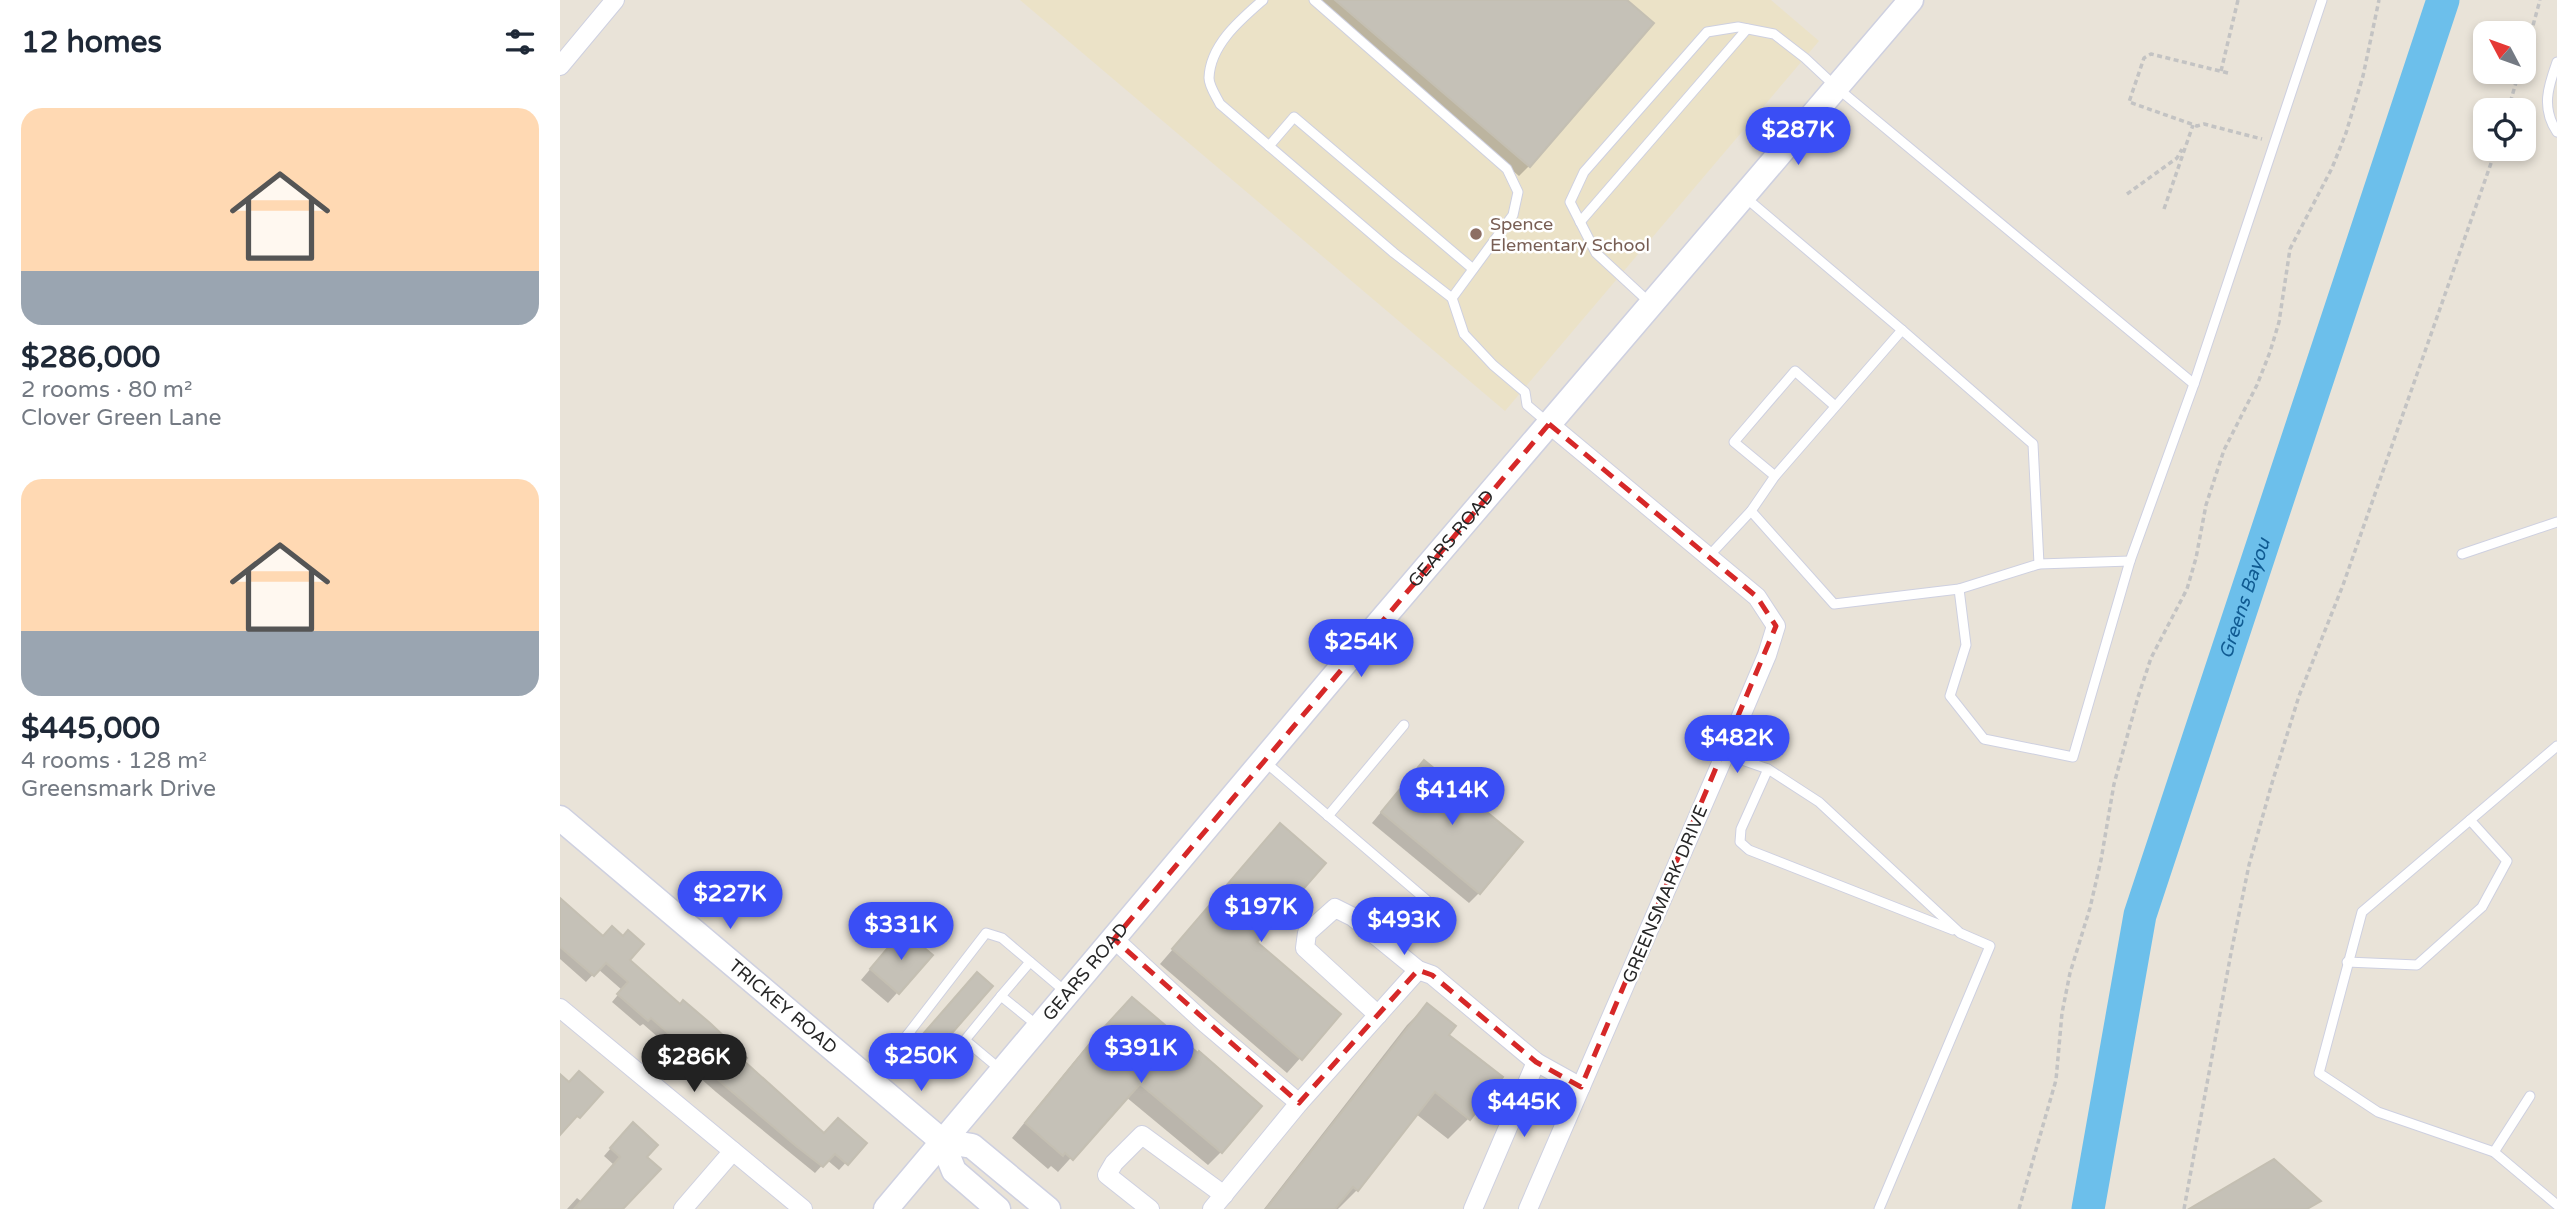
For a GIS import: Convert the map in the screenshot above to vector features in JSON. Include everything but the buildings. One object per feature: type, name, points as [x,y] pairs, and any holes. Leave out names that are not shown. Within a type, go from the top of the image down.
[{"type":"main road","name":"GEARS ROAD","points":[[886,1209],[1911,0]]},
{"type":"main road","name":"TRICKEY ROAD","points":[[560,818],[943,1141]]},
{"type":"main road","points":[[998,1209],[954,1171],[943,1141],[972,1146],[1048,1209]]},
{"type":"street","points":[[560,66],[615,0]]},
{"type":"street","name":"GREENSMARK DRIVE","points":[[1528,1209],[1725,754],[1767,655],[1776,626],[1757,597],[1549,424]]},
{"type":"street","points":[[1378,1015],[1305,948],[1307,933],[1335,908],[1353,917],[1418,970],[1432,975],[1536,1062],[1581,1087]]},
{"type":"street","points":[[1114,939],[1206,1024],[1299,1103]]},
{"type":"street","points":[[1212,1209],[1299,1103],[1418,970]]},
{"type":"street","points":[[561,1011],[803,1209]]},
{"type":"street","points":[[1474,1209],[1536,1062]]},
{"type":"street","points":[[1150,1209],[1107,1175],[1114,1163],[1142,1135],[1224,1195]]},
{"type":"street","points":[[683,1209],[733,1151]]},
{"type":"lane","points":[[1263,0],[1237,23],[1214,54],[1208,80],[1220,104],[1394,253],[1452,298],[1464,334],[1493,365],[1525,392],[1527,405],[1549,424]]},
{"type":"lane","points":[[1314,0],[1507,169],[1518,192],[1513,215],[1452,298]]},
{"type":"lane","points":[[1959,589],[1966,645],[1950,696],[1983,739],[2073,757],[2130,561],[2193,384],[2322,0]]},
{"type":"lane","points":[[1651,304],[1596,253],[1570,202],[1584,172],[1707,32],[1738,27],[1774,34],[1805,58],[1836,87],[2193,384]]},
{"type":"lane","points":[[1580,222],[1747,29]]},
{"type":"lane","points":[[2557,62],[2548,90],[2546,108],[2557,132]]},
{"type":"lane","points":[[1269,146],[1294,117],[1473,269]]},
{"type":"lane","points":[[1743,196],[2033,444],[2039,564]]},
{"type":"lane","points":[[1707,558],[1751,511],[1775,476],[1902,330]]},
{"type":"lane","points":[[1775,476],[1734,442],[1795,371],[1835,406]]},
{"type":"lane","points":[[1751,511],[1834,604],[1959,589],[2039,564],[2130,561]]},
{"type":"lane","points":[[2462,554],[2557,522]]},
{"type":"lane","points":[[1328,816],[1404,725]]},
{"type":"lane","points":[[2557,746],[2362,912],[2319,1073],[2378,1112],[2494,1152],[2557,1205]]},
{"type":"lane","points":[[1725,754],[1768,769],[1819,802],[1960,933]]},
{"type":"lane","points":[[1264,761],[1430,903]]},
{"type":"lane","points":[[1768,769],[1741,829],[1740,842],[1749,850],[1990,946],[1879,1209]]},
{"type":"lane","points":[[2347,962],[2417,965],[2482,907],[2507,861],[2470,820]]},
{"type":"lane","points":[[870,1080],[986,933],[1002,938],[1068,994]]},
{"type":"lane","points":[[908,1034],[935,1050],[948,1049],[965,1040],[1030,962]]},
{"type":"lane","points":[[1001,996],[1039,1028]]},
{"type":"lane","points":[[965,1040],[1002,1071]]},
{"type":"lane","points":[[2494,1152],[2530,1096]]},
{"type":"path","points":[[2221,71],[2238,0]]},
{"type":"path","points":[[2020,1209],[2056,1080],[2062,1013],[2070,973],[2090,908],[2114,784],[2138,697],[2151,658],[2187,589],[2206,505],[2224,450],[2258,385],[2270,352],[2279,322],[2290,249],[2332,168],[2346,133],[2363,75],[2379,0]]},
{"type":"path","points":[[2534,21],[2540,0]]},
{"type":"path","points":[[2228,73],[2151,54],[2144,58],[2129,102],[2193,125],[2204,124],[2274,142]]},
{"type":"path","points":[[2164,209],[2193,125]]},
{"type":"path","points":[[2127,194],[2177,158],[2186,145]]},
{"type":"path","points":[[2184,1209],[2249,865],[2272,783],[2299,696],[2343,585],[2492,161]]},
{"type":"highlighted area","points":[[1549,424],[1757,597],[1776,626],[1581,1087],[1536,1062],[1432,975],[1418,970],[1299,1103],[1114,939]]},
{"type":"shaded area","name":"Spence Elementary School","points":[[1020,0],[1771,0],[1819,41],[1505,411]]},
{"type":"waterway","name":"Greens Bayou","points":[[2088,1209],[2140,915],[2443,0]]},
{"type":"place","name":"Spence Elementary School","points":[[1476,234]]}]
